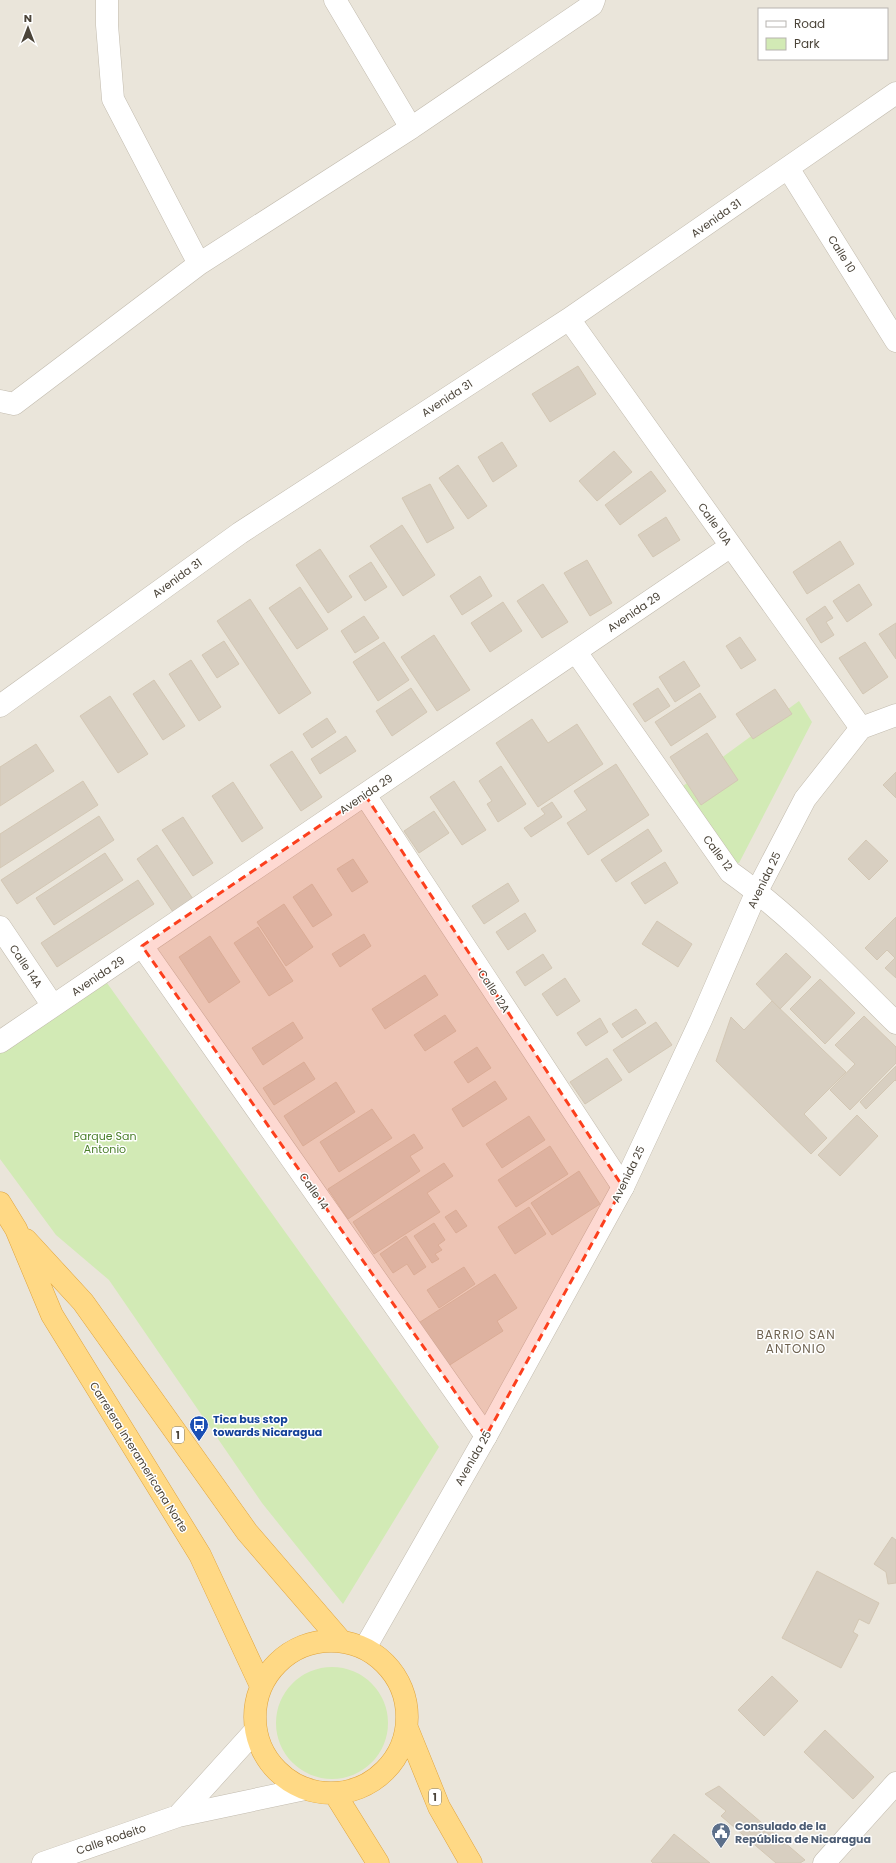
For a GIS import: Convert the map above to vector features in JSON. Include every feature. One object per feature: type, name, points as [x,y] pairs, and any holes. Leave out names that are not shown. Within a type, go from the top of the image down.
[{"type":"highway","name":"Carretera Interamericana Norte","points":[[0,1203],[16,1229],[52,1315],[200,1554],[261,1686]]},
{"type":"highway","name":"Carretera Interamericana Norte","points":[[16,1229],[82,1302],[247,1532],[342,1641]]},
{"type":"highway","name":"1","points":[[317,1641],[342,1641],[365,1648],[384,1661],[399,1681],[407,1703],[407,1728],[399,1752],[384,1772],[362,1787],[336,1794],[320,1793],[305,1789],[284,1777],[267,1759],[259,1746],[255,1731],[254,1708],[261,1686],[273,1665],[293,1650],[317,1641]]},
{"type":"highway","name":"1","points":[[407,1728],[439,1808],[471,1863]]},
{"type":"highway","points":[[336,1794],[378,1863]]},
{"type":"street","points":[[107,0],[106,25],[113,98],[199,264]]},
{"type":"street","points":[[335,0],[411,128]]},
{"type":"street","points":[[0,401],[14,404],[199,264],[411,128],[592,5],[594,0]]},
{"type":"street","name":"Avenida 31","points":[[0,706],[240,533],[569,319],[896,94]]},
{"type":"street","name":"Calle 10","points":[[788,168],[896,341]]},
{"type":"street","name":"Calle 10A","points":[[569,319],[861,728]]},
{"type":"street","name":"Avenida 29","points":[[0,1042],[731,546]]},
{"type":"street","name":"Calle 12","points":[[576,652],[730,872],[757,891],[793,923],[896,1023]]},
{"type":"street","points":[[861,728],[896,715]]},
{"type":"street","name":"Avenida 25","points":[[365,1648],[486,1436],[623,1187],[701,1020],[757,891],[805,799],[861,728]]},
{"type":"street","name":"Calle 12A","points":[[365,795],[623,1187]]},
{"type":"street","name":"Calle 14A","points":[[0,927],[53,1006]]},
{"type":"street","name":"Calle 14","points":[[142,946],[486,1436]]},
{"type":"street","name":"Calle Rodeito","points":[[178,1816],[255,1731]]},
{"type":"street","points":[[824,1863],[896,1783]]},
{"type":"street","name":"Calle Rodeito","points":[[44,1863],[178,1816],[305,1789]]},
{"type":"highlighted area","points":[[365,795],[623,1187],[486,1436],[142,946]]},
{"type":"shaded area","points":[[0,0],[896,0],[896,1863],[0,1863]]},
{"type":"green space","points":[[799,701],[812,722],[739,863],[721,861],[679,789]]},
{"type":"green space","name":"Parque San Antonio","points":[[107,983],[439,1447],[343,1604],[262,1503],[109,1280],[56,1235],[0,1159],[0,1053]]},
{"type":"green space","points":[[332,1667],[353,1671],[372,1683],[384,1702],[388,1723],[384,1744],[372,1763],[353,1775],[332,1779],[311,1775],[292,1763],[280,1744],[276,1723],[280,1702],[292,1683],[311,1671]]},
{"type":"building","points":[[578,366],[596,394],[550,422],[532,394]]},
{"type":"building","points":[[502,442],[517,466],[493,482],[478,457]]},
{"type":"building","points":[[614,451],[632,472],[597,501],[579,481]]},
{"type":"building","points":[[458,465],[487,506],[468,519],[439,478]]},
{"type":"building","points":[[651,471],[666,491],[620,525],[605,505]]},
{"type":"building","points":[[430,484],[454,528],[427,543],[402,498]]},
{"type":"building","points":[[666,517],[680,540],[653,557],[638,535]]},
{"type":"building","points":[[402,525],[435,575],[403,596],[370,546]]},
{"type":"building","points":[[840,541],[854,564],[807,594],[793,572]]},
{"type":"building","points":[[320,549],[352,597],[328,613],[296,565]]},
{"type":"building","points":[[587,560],[612,603],[590,616],[564,573]]},
{"type":"building","points":[[371,562],[387,587],[365,601],[349,576]]},
{"type":"building","points":[[480,576],[492,596],[462,615],[450,596]]},
{"type":"building","points":[[543,584],[568,622],[542,638],[517,601]]},
{"type":"building","points":[[859,584],[872,605],[847,622],[833,601]]},
{"type":"building","points":[[300,587],[328,629],[297,649],[269,608]]},
{"type":"building","points":[[250,599],[311,693],[279,714],[217,621]]},
{"type":"building","points":[[503,602],[522,631],[490,652],[471,623]]},
{"type":"building","points":[[825,606],[833,618],[826,622],[834,635],[821,643],[806,619]]},
{"type":"building","points":[[364,616],[379,638],[355,653],[341,631]]},
{"type":"building","points":[[896,623],[896,659],[879,634]]},
{"type":"building","points":[[434,635],[470,690],[437,711],[401,657]]},
{"type":"building","points":[[740,637],[756,660],[741,669],[726,646]]},
{"type":"building","points":[[224,641],[239,664],[217,678],[202,655]]},
{"type":"building","points":[[384,642],[409,680],[378,701],[353,662]]},
{"type":"building","points":[[865,642],[888,677],[863,694],[839,658]]},
{"type":"building","points":[[191,660],[221,707],[199,721],[169,674]]},
{"type":"building","points":[[684,661],[700,686],[675,702],[659,677]]},
{"type":"building","points":[[154,680],[185,726],[163,740],[133,694]]},
{"type":"building","points":[[411,688],[427,712],[392,736],[376,711]]},
{"type":"building","points":[[658,688],[670,706],[645,722],[633,704]]},
{"type":"building","points":[[775,689],[792,714],[753,739],[736,714]]},
{"type":"building","points":[[700,693],[716,717],[671,746],[655,722]]},
{"type":"building","points":[[110,696],[148,754],[118,773],[80,716]]},
{"type":"building","points":[[327,718],[336,732],[312,748],[303,734]]},
{"type":"building","points":[[532,719],[548,743],[577,724],[603,764],[538,807],[496,743]]},
{"type":"building","points":[[707,733],[738,780],[701,805],[670,757]]},
{"type":"building","points":[[346,736],[356,751],[320,774],[311,759]]},
{"type":"building","points":[[36,744],[54,771],[0,806],[0,767]]},
{"type":"building","points":[[292,751],[322,797],[301,811],[270,765]]},
{"type":"building","points":[[616,764],[649,815],[588,855],[567,823],[587,810],[574,791]]},
{"type":"building","points":[[501,766],[526,804],[498,822],[487,804],[492,801],[479,781]]},
{"type":"building","points":[[896,772],[896,798],[883,785]]},
{"type":"building","points":[[83,781],[98,805],[0,868],[0,834]]},
{"type":"building","points":[[454,781],[486,830],[462,845],[430,797]]},
{"type":"building","points":[[233,782],[263,828],[242,842],[212,796]]},
{"type":"building","points":[[552,802],[562,817],[531,837],[524,828],[545,814],[541,809]]},
{"type":"building","points":[[434,811],[449,833],[419,853],[404,831]]},
{"type":"building","points":[[99,816],[114,840],[17,904],[1,880]]},
{"type":"building","points":[[183,817],[213,863],[193,876],[162,830]]},
{"type":"building","points":[[648,829],[662,851],[616,882],[601,860]]},
{"type":"building","points":[[866,840],[888,861],[869,880],[848,859]]},
{"type":"building","points":[[157,845],[193,899],[173,912],[137,859]]},
{"type":"building","points":[[105,853],[123,880],[54,925],[36,898]]},
{"type":"building","points":[[353,859],[368,882],[352,892],[337,869]]},
{"type":"building","points":[[665,862],[678,883],[645,904],[631,883]]},
{"type":"building","points":[[138,880],[154,904],[57,967],[41,943]]},
{"type":"building","points":[[508,883],[519,901],[484,924],[472,906]]},
{"type":"building","points":[[312,884],[332,915],[313,927],[293,897]]},
{"type":"building","points":[[284,904],[313,947],[286,966],[257,922]]},
{"type":"building","points":[[525,913],[536,931],[508,950],[496,932]]},
{"type":"building","points":[[896,917],[896,978],[885,968],[895,958],[887,950],[877,960],[865,948]]},
{"type":"building","points":[[657,921],[692,944],[678,967],[642,944]]},
{"type":"building","points":[[258,927],[293,981],[269,996],[234,943]]},
{"type":"building","points":[[364,934],[371,946],[340,967],[332,954]]},
{"type":"building","points":[[210,936],[240,982],[209,1003],[179,957]]},
{"type":"building","points":[[786,953],[811,977],[780,1009],[756,984]]},
{"type":"building","points":[[543,954],[552,968],[525,986],[516,972]]},
{"type":"building","points":[[425,975],[438,995],[385,1029],[372,1009]]},
{"type":"building","points":[[565,978],[580,1001],[557,1016],[542,994]]},
{"type":"building","points":[[820,979],[855,1013],[825,1044],[790,1009]]},
{"type":"building","points":[[772,1001],[846,1072],[804,1114],[827,1138],[811,1154],[716,1061],[731,1017],[744,1030]]},
{"type":"building","points":[[636,1009],[646,1023],[622,1038],[612,1024]]},
{"type":"building","points":[[445,1015],[456,1031],[425,1051],[414,1035]]},
{"type":"building","points":[[864,1016],[896,1047],[896,1063],[850,1110],[830,1090],[855,1064],[835,1045]]},
{"type":"building","points":[[600,1018],[608,1032],[586,1046],[577,1033]]},
{"type":"building","points":[[293,1022],[303,1038],[263,1065],[252,1048]]},
{"type":"building","points":[[656,1022],[672,1045],[629,1073],[613,1050]]},
{"type":"building","points":[[477,1047],[491,1068],[468,1083],[454,1062]]},
{"type":"building","points":[[607,1058],[622,1080],[585,1104],[570,1082]]},
{"type":"building","points":[[304,1062],[315,1079],[274,1105],[263,1088]]},
{"type":"building","points":[[896,1066],[896,1081],[895,1080],[866,1109],[860,1102]]},
{"type":"building","points":[[495,1081],[507,1099],[463,1127],[452,1109]]},
{"type":"building","points":[[336,1082],[355,1112],[303,1146],[284,1116]]},
{"type":"building","points":[[372,1109],[392,1138],[339,1172],[320,1142]]},
{"type":"building","points":[[857,1115],[878,1136],[840,1176],[818,1155]]},
{"type":"building","points":[[529,1116],[545,1140],[502,1168],[486,1144]]},
{"type":"building","points":[[414,1134],[423,1148],[410,1156],[420,1171],[348,1219],[328,1189]]},
{"type":"building","points":[[550,1146],[568,1174],[516,1207],[498,1180]]},
{"type":"building","points":[[444,1163],[453,1176],[427,1193],[440,1212],[374,1254],[353,1222]]},
{"type":"building","points":[[579,1171],[600,1204],[552,1235],[531,1203]]},
{"type":"building","points":[[529,1207],[546,1234],[515,1254],[498,1227]]},
{"type":"building","points":[[456,1210],[467,1226],[456,1233],[445,1217]]},
{"type":"building","points":[[434,1223],[445,1240],[438,1245],[442,1250],[435,1254],[439,1259],[432,1263],[414,1236]]},
{"type":"building","points":[[406,1236],[426,1267],[414,1275],[407,1264],[393,1273],[380,1254]]},
{"type":"building","points":[[464,1267],[475,1284],[439,1308],[427,1290]]},
{"type":"building","points":[[495,1274],[517,1308],[497,1321],[503,1331],[445,1368],[417,1324]]},
{"type":"building","points":[[892,1537],[896,1540],[896,1583],[888,1584],[886,1572],[874,1564]]},
{"type":"building","points":[[817,1571],[879,1603],[869,1624],[859,1619],[853,1632],[858,1635],[841,1668],[782,1638]]},
{"type":"building","points":[[772,1676],[798,1701],[764,1736],[738,1710]]},
{"type":"building","points":[[825,1730],[874,1777],[853,1799],[804,1752]]},
{"type":"building","points":[[719,1786],[805,1860],[800,1863],[776,1863],[721,1816],[726,1811],[705,1794]]},
{"type":"building","points":[[674,1834],[710,1863],[653,1863],[651,1861]]},
{"type":"place","name":"Tica bus stop towards Nicaragua","points":[[199,1442]]},
{"type":"place","name":"Consulado de la República de Nicaragua","points":[[721,1849]]},
{"type":"district","name":"BARRIO SAN ANTONIO","points":[[796,1342]]}]
